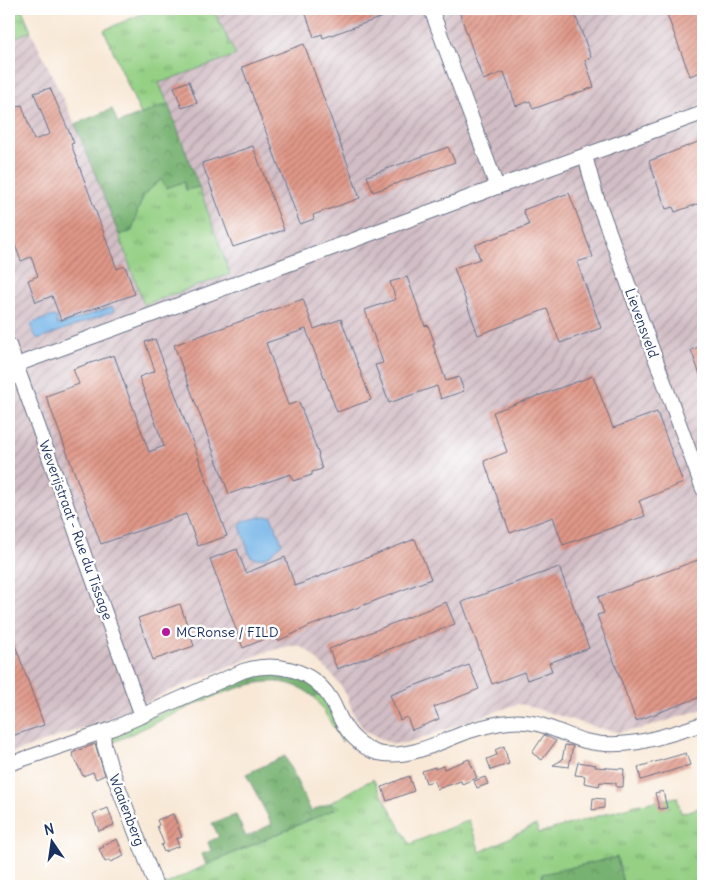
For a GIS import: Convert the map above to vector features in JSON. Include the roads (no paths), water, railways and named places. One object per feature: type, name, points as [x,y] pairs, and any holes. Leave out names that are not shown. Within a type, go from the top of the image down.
[{"type":"street","points":[[431,9],[497,188]]},
{"type":"street","points":[[16,365],[703,113]]},
{"type":"street","name":"Lievensveld","points":[[585,156],[596,196],[703,489]]},
{"type":"street","name":"Weverijstraat - Rue du Tissage","points":[[9,345],[142,716]]},
{"type":"street","points":[[9,764],[102,732],[243,671],[258,667],[274,666],[300,673],[315,682],[328,695],[348,731],[373,751],[380,753],[395,754],[414,751],[479,728],[509,722],[528,722],[550,727],[585,741],[614,745],[638,742],[703,724]]},
{"type":"street","name":"Waaienberg","points":[[102,732],[110,765],[156,886]]},
{"type":"water","points":[[111,307],[114,311],[42,338],[38,339],[32,329],[32,323],[53,316],[56,317],[58,325],[61,325]]},
{"type":"water","points":[[271,516],[282,543],[268,556],[255,558],[250,556],[240,526],[243,521]]},
{"type":"place","name":"MCRonse / FILD","points":[[166,632]]}]
